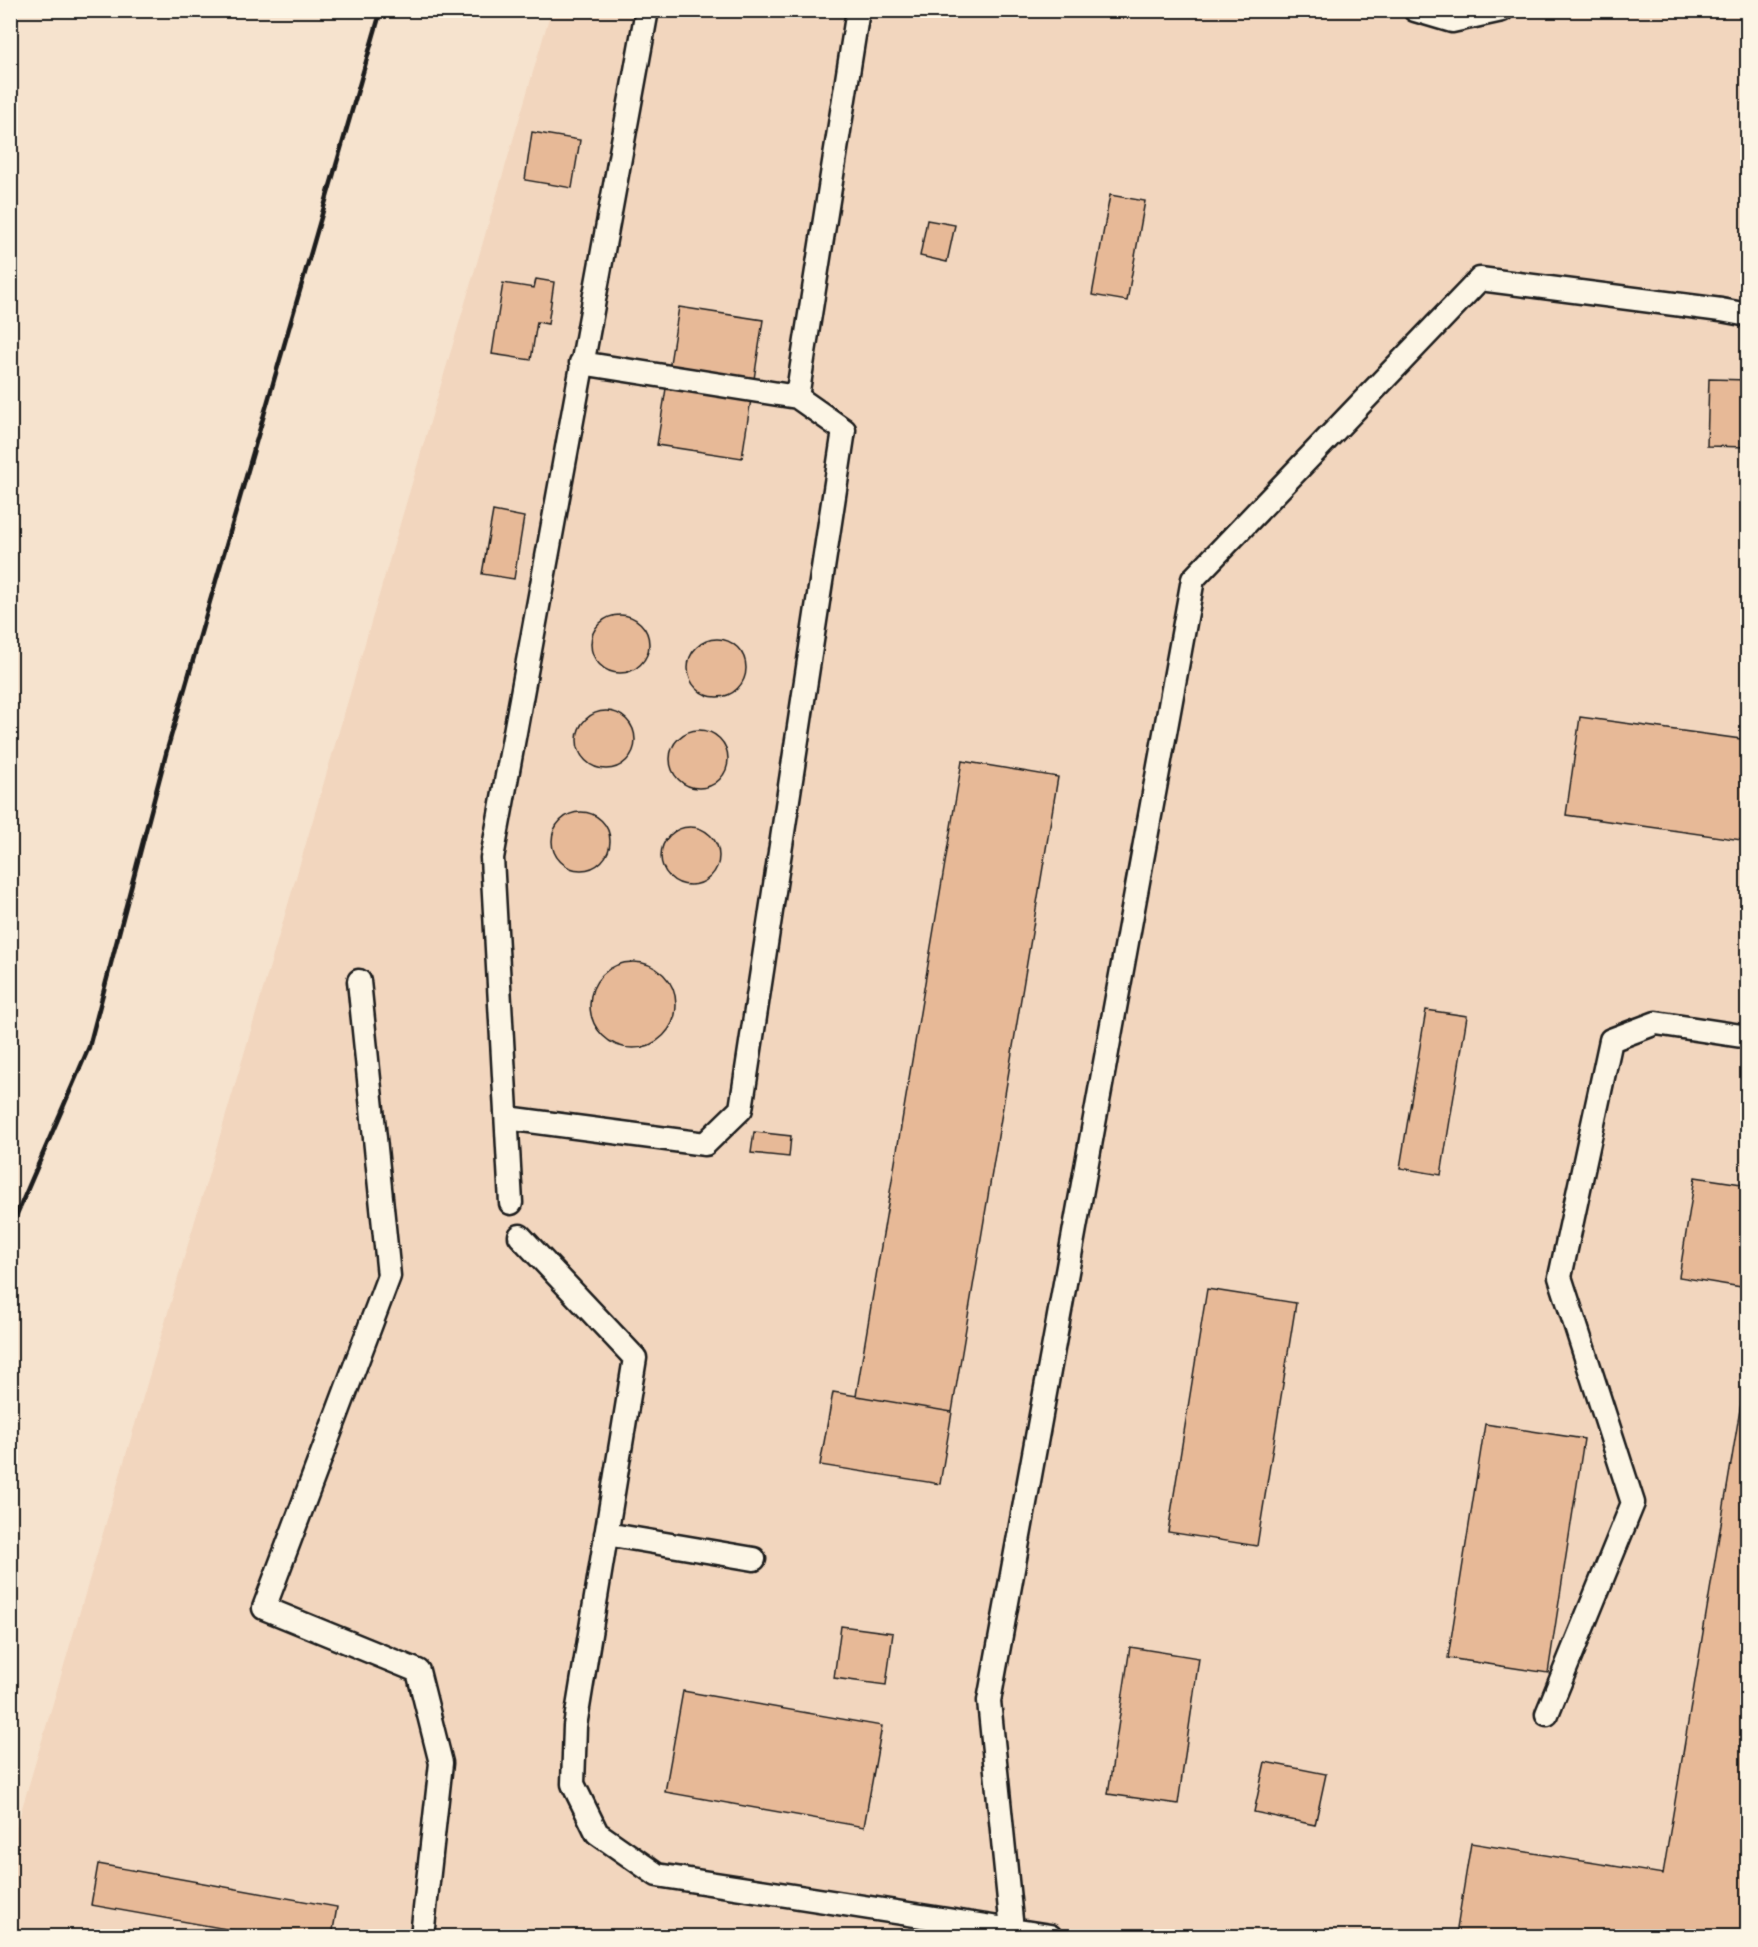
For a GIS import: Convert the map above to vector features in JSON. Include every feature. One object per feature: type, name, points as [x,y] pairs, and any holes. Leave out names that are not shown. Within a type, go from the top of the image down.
[{"type":"lane","points":[[511,1203],[492,858],[646,10]]},
{"type":"lane","points":[[796,397],[858,10]]},
{"type":"lane","points":[[1415,10],[1452,21],[1502,10]]},
{"type":"lane","points":[[1012,1930],[989,1701],[1194,579],[1480,279],[1721,309],[1748,315]]},
{"type":"lane","points":[[507,1118],[705,1144],[741,1109],[844,430],[796,397],[581,363]]},
{"type":"lane","points":[[359,981],[389,1276],[264,1608],[418,1671],[441,1763],[422,1936]]},
{"type":"lane","points":[[1547,1714],[1634,1503],[1560,1277],[1611,1040],[1656,1023],[1748,1036]]},
{"type":"lane","points":[[520,1236],[635,1358],[575,1726],[573,1784],[597,1833],[657,1875],[1050,1936]]},
{"type":"lane","points":[[606,1534],[754,1559]]},
{"type":"shaded area","points":[[551,11],[1747,11],[1747,1936],[11,1936],[10,1849]]},
{"type":"building","points":[[532,132],[580,140],[572,188],[525,180]]},
{"type":"building","points":[[1110,195],[1145,201],[1127,301],[1092,295]]},
{"type":"building","points":[[927,220],[955,225],[947,262],[920,256]]},
{"type":"building","points":[[536,279],[554,282],[548,324],[537,322],[531,360],[492,354],[503,283],[534,288]]},
{"type":"building","points":[[679,307],[763,320],[742,458],[657,445]]},
{"type":"building","points":[[1709,379],[1748,380],[1748,447],[1707,446]]},
{"type":"building","points":[[493,511],[524,517],[514,579],[482,574]]},
{"type":"building","points":[[620,615],[631,617],[644,628],[649,644],[647,655],[636,668],[620,673],[609,671],[596,660],[591,644],[593,633],[604,620]]},
{"type":"building","points":[[717,639],[728,641],[738,647],[744,657],[746,668],[744,679],[738,689],[728,695],[717,697],[706,695],[696,689],[690,679],[688,668],[690,657],[696,647],[706,641]]},
{"type":"building","points":[[606,711],[617,713],[630,724],[635,740],[633,751],[622,764],[606,769],[595,767],[582,756],[577,740],[579,729],[590,716]]},
{"type":"building","points":[[1580,717],[1748,740],[1748,841],[1566,815]]},
{"type":"building","points":[[699,730],[710,732],[720,738],[726,748],[728,759],[726,770],[720,780],[710,786],[699,788],[688,786],[678,780],[672,770],[670,759],[672,748],[678,738],[688,732]]},
{"type":"building","points":[[962,761],[1058,777],[952,1412],[856,1396]]},
{"type":"building","points":[[581,812],[592,814],[605,825],[610,841],[608,852],[597,865],[581,870],[570,868],[557,857],[552,841],[554,830],[565,817]]},
{"type":"building","points":[[690,827],[701,829],[714,840],[719,856],[717,867],[706,880],[690,885],[679,883],[666,872],[661,856],[663,845],[674,832]]},
{"type":"building","points":[[633,962],[657,969],[669,981],[676,1005],[669,1029],[657,1041],[633,1048],[609,1041],[597,1029],[590,1005],[597,981],[609,969]]},
{"type":"building","points":[[1426,1010],[1467,1016],[1441,1175],[1400,1168]]},
{"type":"building","points":[[754,1132],[791,1136],[789,1157],[751,1153]]},
{"type":"building","points":[[1695,1177],[1748,1185],[1748,1288],[1679,1277]]},
{"type":"building","points":[[1207,1289],[1296,1303],[1257,1546],[1168,1532]]},
{"type":"building","points":[[1748,1361],[1748,1936],[1456,1935],[1471,1843],[1663,1874]]},
{"type":"building","points":[[833,1392],[952,1412],[940,1484],[820,1465]]},
{"type":"building","points":[[1485,1424],[1584,1439],[1548,1673],[1448,1658]]},
{"type":"building","points":[[841,1626],[893,1633],[886,1685],[834,1678]]},
{"type":"building","points":[[1130,1647],[1199,1658],[1178,1804],[1108,1794]]},
{"type":"building","points":[[683,1691],[882,1726],[864,1827],[665,1792]]},
{"type":"building","points":[[1265,1762],[1326,1774],[1315,1825],[1254,1812]]},
{"type":"building","points":[[98,1864],[337,1907],[332,1936],[266,1936],[91,1905]]},
{"type":"railway","points":[[10,1230],[89,1047],[167,750],[381,10]]}]
